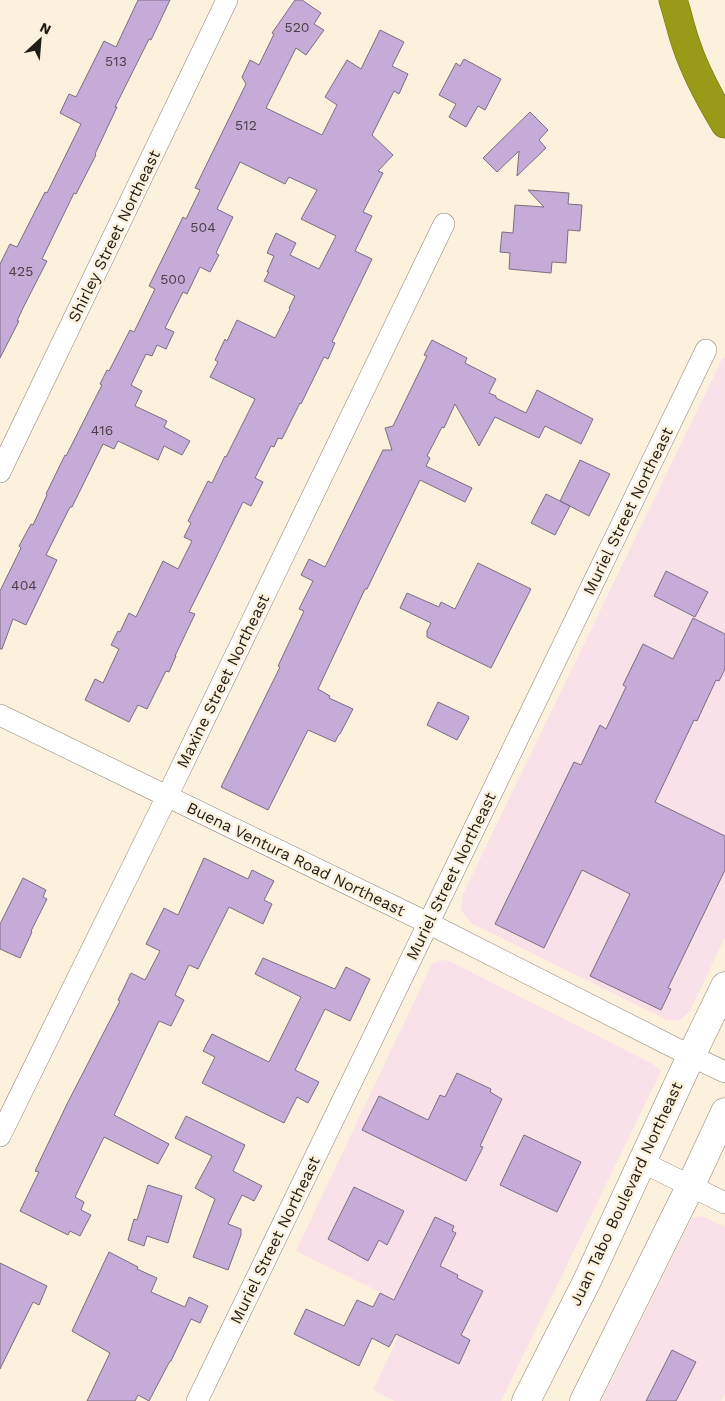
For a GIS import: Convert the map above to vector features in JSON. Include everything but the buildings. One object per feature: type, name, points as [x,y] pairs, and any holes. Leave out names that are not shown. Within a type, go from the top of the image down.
[{"type":"highway","points":[[673,0],[686,46],[703,84],[723,118],[718,130],[720,138],[725,145]]},
{"type":"main road","name":"Juan Tabo Boulevard Northeast","points":[[526,1401],[587,1281],[690,1056],[725,986]]},
{"type":"main road","points":[[584,1401],[725,1112]]},
{"type":"street","name":"Shirley Street Northeast","points":[[0,472],[227,0]]},
{"type":"street","name":"Maxine Street Northeast","points":[[0,1136],[444,224]]},
{"type":"street","name":"Muriel Street Northeast","points":[[197,1401],[706,350]]},
{"type":"street","name":"Buena Ventura Road Northeast","points":[[0,715],[428,923],[725,1072]]},
{"type":"street","points":[[642,1162],[725,1203]]},
{"type":"shaded area","points":[[723,357],[725,359],[725,937],[690,1011],[680,1020],[667,1020],[471,923],[461,910],[463,894]]},
{"type":"shaded area","points":[[440,960],[449,961],[653,1064],[661,1071],[501,1401],[395,1401],[373,1390],[410,1307],[296,1251],[432,964]]},
{"type":"shaded area","points":[[701,1216],[725,1227],[725,1393],[721,1401],[601,1401],[692,1218]]}]
